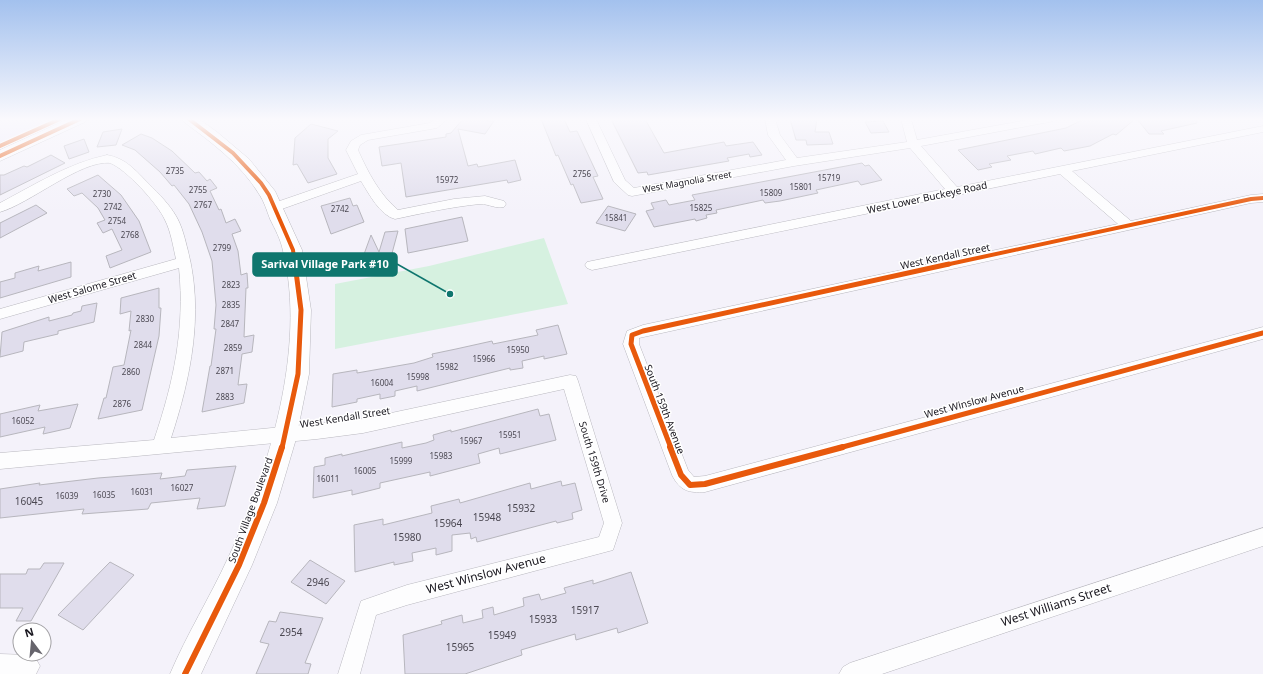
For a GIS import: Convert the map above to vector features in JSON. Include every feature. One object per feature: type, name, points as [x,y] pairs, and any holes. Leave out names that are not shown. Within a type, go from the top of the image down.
[{"type":"street","points":[[0,156],[12,150]]},
{"type":"street","name":"South Village Boulevard","points":[[185,674],[213,622],[236,573],[267,497],[286,435],[296,386],[299,356],[300,296],[293,254],[276,207],[258,179],[229,150]]},
{"type":"street","points":[[352,150],[365,176],[387,208],[395,215],[454,203],[484,200],[500,204]]},
{"type":"street","name":"West Magnolia Street","points":[[605,150],[620,182],[632,192],[794,162],[870,150]]},
{"type":"street","points":[[785,150],[794,162]]},
{"type":"street","points":[[918,150],[954,192]]},
{"type":"street","name":"West Lower Buckeye Road","points":[[592,266],[1158,150]]},
{"type":"street","points":[[0,208],[92,162],[106,159],[117,160],[157,199],[170,218],[185,261],[190,300],[186,350],[182,376],[175,406],[160,446]]},
{"type":"street","points":[[1063,170],[1129,226]]},
{"type":"street","points":[[276,207],[365,176]]},
{"type":"street","name":"West Kendall Street","points":[[632,335],[643,331],[1251,199],[1263,198]]},
{"type":"street","name":"West Salome Street","points":[[0,314],[185,261]]},
{"type":"street","name":"South 159th Avenue","points":[[632,335],[631,344],[681,475],[690,485]]},
{"type":"street","name":"West Winslow Avenue","points":[[690,485],[705,484],[1261,336]]},
{"type":"street","name":"West Kendall Street","points":[[0,460],[286,435],[363,426],[570,381]]},
{"type":"street","name":"South 159th Drive","points":[[570,381],[613,523],[606,544]]},
{"type":"street","name":"West Williams Street","points":[[850,674],[1263,537]]},
{"type":"street","name":"West Winslow Avenue","points":[[348,674],[368,608],[407,595],[606,544]]},
{"type":"street","points":[[0,665],[27,670]]},
{"type":"green space","points":[[544,238],[568,304],[335,349],[335,284],[429,266]]},
{"type":"building","points":[[66,150],[88,150],[89,152],[69,159]]},
{"type":"building","points":[[136,150],[171,150],[195,173],[199,172],[207,181],[210,179],[217,188],[210,191],[219,210],[221,209],[226,223],[235,219],[241,231],[232,234],[238,251],[241,275],[247,273],[248,288],[246,288],[244,337],[254,335],[252,352],[242,354],[238,385],[247,384],[244,403],[202,412],[211,366],[216,329],[214,329],[216,305],[212,261],[202,232],[189,204],[174,185],[172,186],[160,172]]},
{"type":"building","points":[[294,150],[328,150],[328,158],[337,174],[308,183],[297,164],[293,165]]},
{"type":"building","points":[[380,150],[464,150],[468,166],[477,164],[478,167],[515,160],[521,180],[508,183],[507,180],[406,197],[401,163],[382,166]]},
{"type":"building","points":[[554,150],[586,150],[598,176],[593,177],[603,199],[581,203],[573,184],[571,185],[558,155],[556,156]]},
{"type":"building","points":[[627,150],[663,150],[664,153],[678,150],[759,150],[762,155],[750,157],[749,154],[727,158],[729,161],[648,175],[647,172],[638,173]]},
{"type":"building","points":[[958,150],[1050,150],[1035,154],[1033,151],[1007,156],[1011,160],[989,164],[992,167],[978,170]]},
{"type":"building","points":[[51,155],[65,163],[0,195],[0,175],[4,175],[24,166],[27,167]]},
{"type":"building","points":[[862,163],[865,166],[869,165],[882,180],[861,185],[858,181],[816,190],[818,193],[780,201],[765,203],[763,200],[716,210],[717,213],[706,215],[707,218],[696,221],[695,219],[654,227],[646,211],[654,209],[651,203],[666,200],[669,205],[695,200],[692,195]]},
{"type":"building","points":[[98,175],[121,195],[139,221],[151,252],[110,268],[106,256],[122,250],[112,229],[103,233],[97,223],[105,220],[98,208],[82,193],[74,196],[67,189]]},
{"type":"building","points":[[350,198],[353,206],[357,205],[364,222],[331,234],[321,206]]},
{"type":"building","points":[[36,205],[47,213],[0,238],[0,223]]},
{"type":"building","points":[[608,206],[636,214],[625,231],[596,223]]},
{"type":"building","points":[[462,217],[468,241],[408,253],[405,229]]},
{"type":"building","points":[[398,231],[391,257],[363,257],[371,235],[379,252],[385,232]]},
{"type":"building","points":[[71,262],[71,277],[0,298],[0,282],[15,278],[15,273],[39,266],[38,271]]},
{"type":"building","points":[[159,288],[159,308],[161,308],[159,336],[142,410],[98,419],[104,398],[106,398],[113,367],[124,365],[131,330],[129,331],[131,311],[120,314],[121,298]]},
{"type":"building","points":[[97,303],[94,322],[58,331],[58,334],[24,342],[23,351],[0,357],[2,332],[49,317],[49,321],[72,315],[73,313],[81,311],[82,306]]},
{"type":"building","points":[[558,325],[567,354],[544,359],[544,356],[522,361],[523,368],[510,370],[510,368],[417,391],[417,386],[395,391],[395,396],[380,399],[380,394],[357,399],[357,402],[332,407],[333,374],[357,370],[357,373],[414,363],[433,357],[432,354],[492,341],[493,344],[538,335],[536,330]]},
{"type":"building","points":[[78,404],[70,428],[43,434],[45,427],[0,437],[0,414],[40,405],[38,411]]},
{"type":"building","points":[[538,409],[540,416],[549,414],[556,440],[500,454],[499,448],[478,454],[480,463],[430,476],[430,472],[380,483],[380,488],[352,495],[352,490],[313,498],[314,467],[325,465],[325,458],[342,454],[342,456],[402,442],[402,448],[426,443],[434,440],[433,435],[451,430],[451,432]]},
{"type":"building","points":[[236,466],[225,506],[197,509],[200,498],[151,503],[148,509],[82,514],[84,509],[0,518],[0,489],[40,483],[39,485],[98,478],[162,473],[160,479],[185,476],[187,470]]},
{"type":"building","points":[[561,481],[562,486],[575,483],[582,510],[572,513],[573,519],[557,523],[556,521],[477,542],[476,537],[471,539],[470,533],[452,535],[452,551],[436,555],[436,548],[412,553],[413,561],[394,565],[394,562],[355,572],[354,525],[383,519],[383,525],[432,513],[431,506],[459,499],[460,503],[530,483],[531,489]]},
{"type":"building","points":[[310,560],[345,581],[326,604],[291,582]]},
{"type":"building","points":[[110,562],[134,575],[83,630],[58,615]]},
{"type":"building","points":[[44,563],[64,563],[31,621],[16,621],[23,608],[0,608],[0,574],[26,574],[28,569],[40,569]]},
{"type":"building","points":[[631,572],[648,623],[618,633],[617,628],[576,640],[575,634],[521,650],[522,655],[465,674],[405,674],[403,635],[442,624],[441,621],[462,615],[463,623],[483,618],[482,610],[493,607],[494,615],[524,606],[523,598],[539,594],[541,600],[566,593],[564,588],[593,580],[593,584]]},
{"type":"building","points":[[280,612],[323,618],[305,663],[311,664],[308,674],[256,674],[269,644],[260,642],[269,621],[276,622]]},
{"type":"cycle path","points":[[0,156],[12,150]]},
{"type":"cycle path","points":[[185,674],[212,623],[239,565],[264,503],[284,439],[298,374],[301,310],[293,250],[269,195],[243,162],[230,150]]},
{"type":"cycle path","points":[[1263,198],[1251,199],[643,331],[632,335],[631,344],[681,475],[690,485],[705,484],[1263,333]]},
{"type":"place","name":"Sarival Village Park #10","points":[[450,294]]}]
